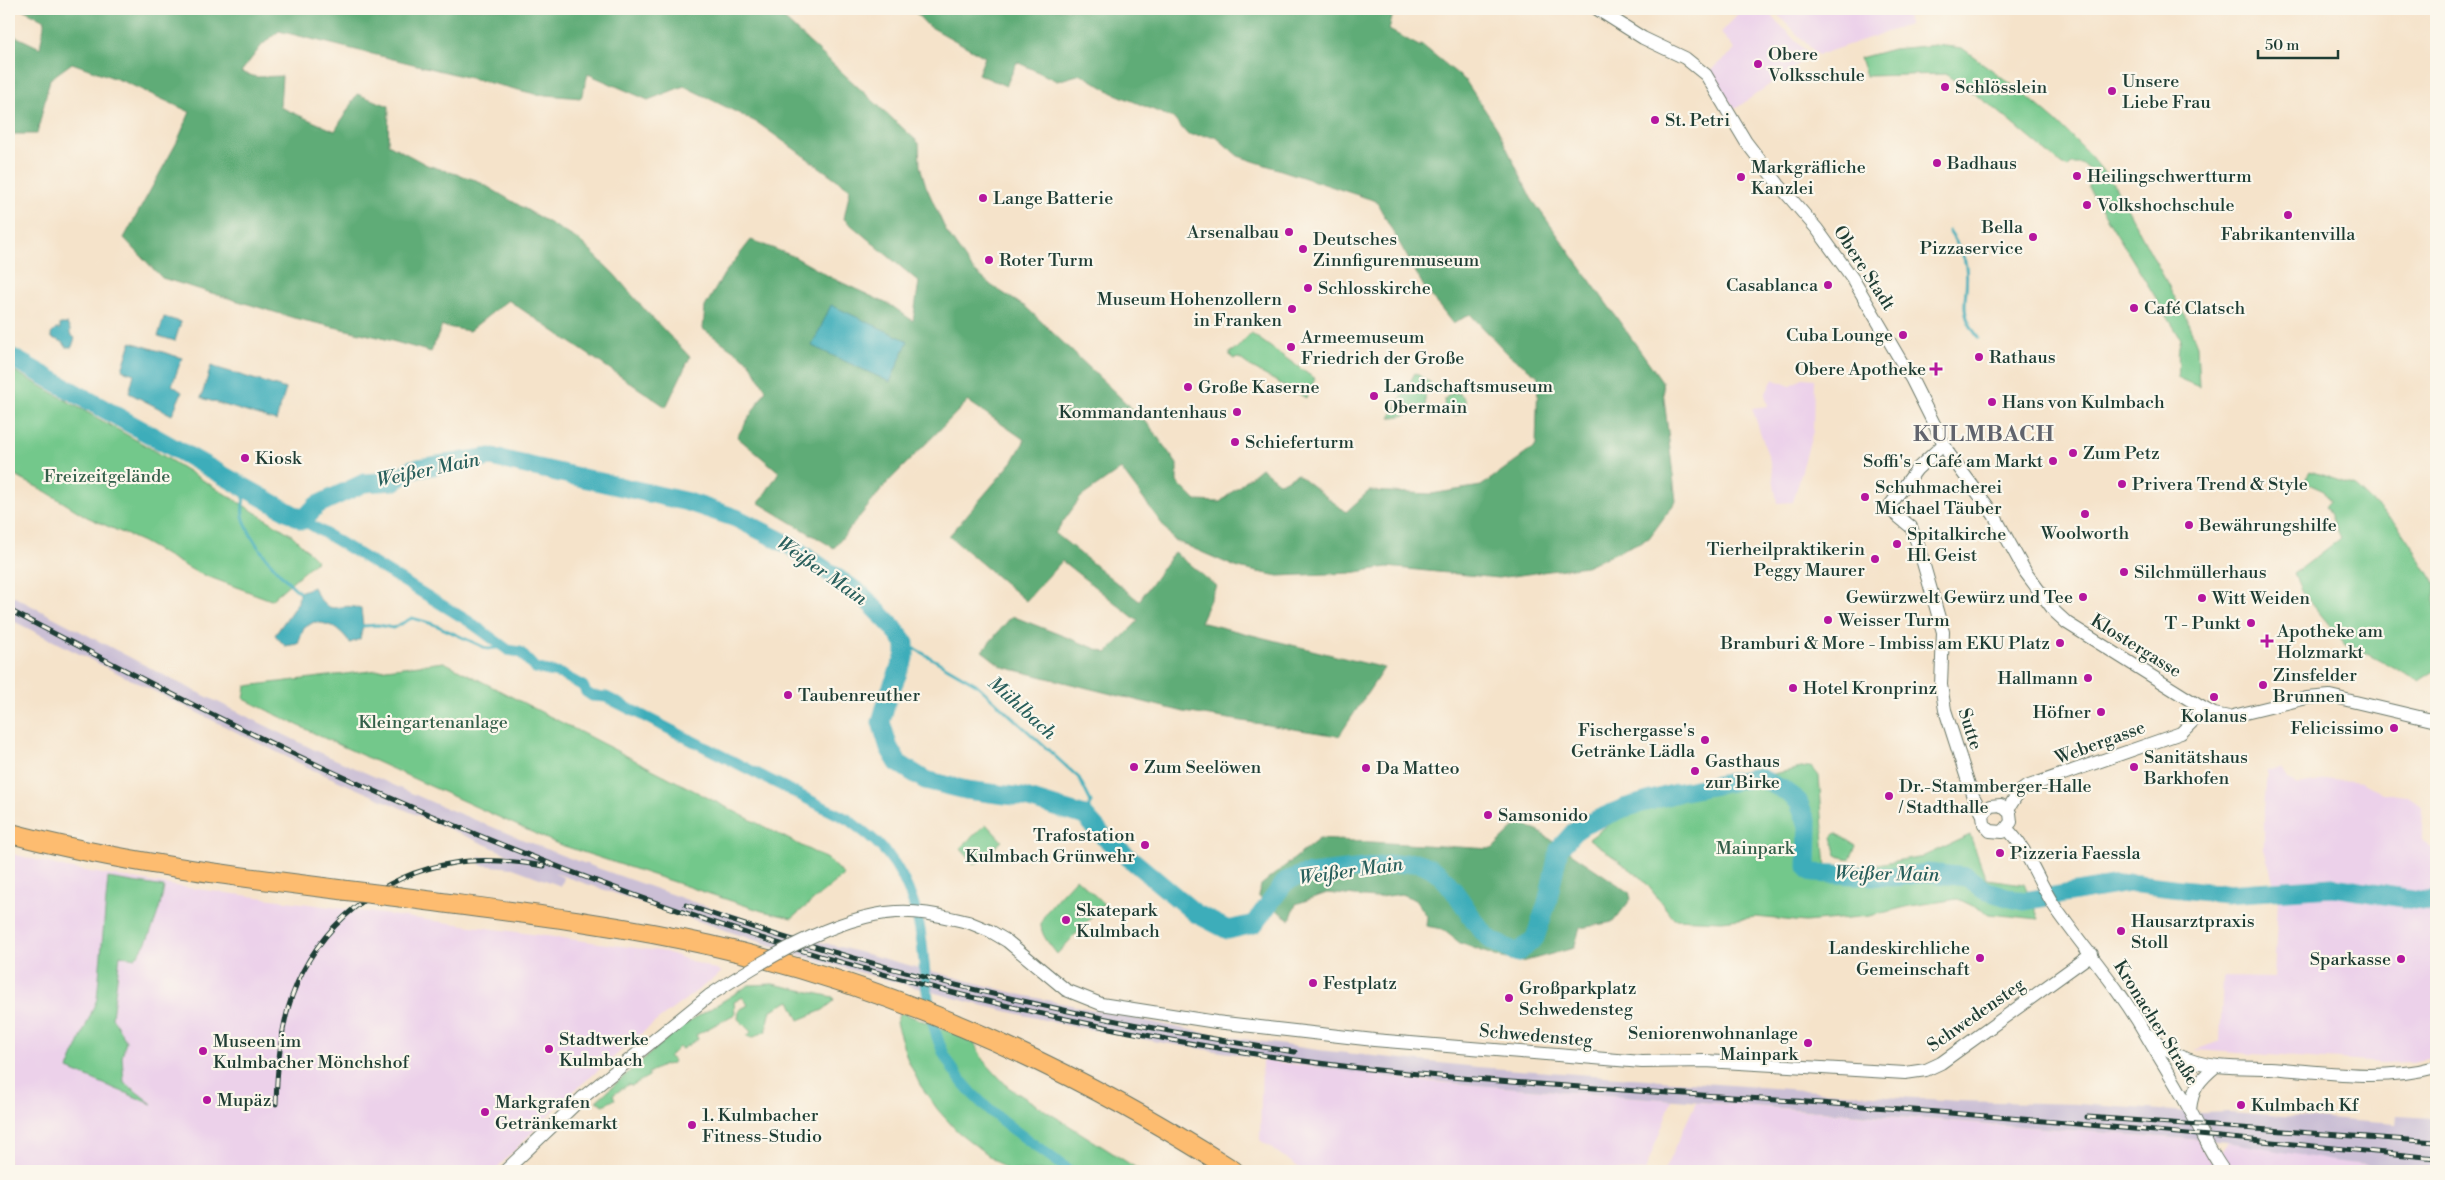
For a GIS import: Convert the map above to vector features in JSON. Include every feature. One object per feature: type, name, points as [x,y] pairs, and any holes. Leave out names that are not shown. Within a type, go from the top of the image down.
[{"type":"highway","points":[[9,833],[106,855],[186,869],[597,924],[708,945],[756,957],[886,998],[983,1035],[1053,1067],[1119,1102],[1234,1171]]},
{"type":"street","name":"Obere Stadt","points":[[1597,9],[1643,38],[1685,58],[1696,66],[1715,87],[1746,142],[1779,185],[1817,229],[1853,278],[1912,380],[1944,444],[1994,514],[2026,573],[2055,612]]},
{"type":"street","name":"Sutte","points":[[1944,444],[1917,468],[1888,508],[1911,527],[1918,545],[1943,632],[1941,685],[1945,710],[1972,794],[1983,815],[1984,824],[1990,831],[1999,833],[2007,829]]},
{"type":"street","name":"Klostergasse","points":[[2055,612],[2086,636],[2214,714],[2229,717],[2307,698],[2330,696],[2436,721]]},
{"type":"street","name":"Webergasse","points":[[2008,809],[2018,793],[2026,787],[2181,733],[2195,719],[2201,707]]},
{"type":"street","points":[[1983,815],[1987,808],[1994,804],[2002,805],[2008,809],[2011,822],[2007,829],[2017,841],[2039,882],[2057,910],[2092,954]]},
{"type":"street","name":"Schwedensteg","points":[[505,1171],[582,1098],[710,996],[743,973],[792,946],[852,921],[896,912],[932,914],[968,922],[990,931],[1006,941],[1066,990],[1101,1004],[1216,1022],[1394,1042],[1642,1062],[1705,1061],[1905,1073],[1926,1070],[1941,1063],[2092,954]]},
{"type":"street","name":"Kronacher Straße","points":[[2092,954],[2145,1032],[2190,1110],[2213,1156],[2224,1171]]},
{"type":"street","points":[[2145,1032],[2173,1053],[2185,1059],[2216,1066],[2380,1076],[2414,1073],[2436,1067]]},
{"type":"street","name":"Kronacher Straße","points":[[2190,1110],[2193,1090],[2197,1082],[2216,1066]]},
{"type":"shaded area","name":"Obere Volksschule","points":[[1742,9],[1765,9],[1810,56],[1735,109],[1709,72],[1735,50],[1721,33]]},
{"type":"shaded area","points":[[1772,9],[1907,9],[1908,25],[1818,55]]},
{"type":"shaded area","points":[[1802,378],[1814,379],[1813,431],[1793,502],[1777,503],[1771,464],[1752,408],[1768,406],[1765,395],[1773,379],[1790,386]]},
{"type":"shaded area","points":[[9,594],[177,682],[319,752],[436,804],[561,855],[693,902],[821,942],[1022,995],[1210,1034],[1318,1050],[1477,1067],[1957,1101],[2078,1104],[2396,1124],[2397,1116],[2436,1118],[2436,1171],[2412,1171],[2333,1161],[2228,1142],[1476,1085],[1371,1075],[1164,1043],[1066,1025],[976,1004],[815,960],[554,873],[564,878],[561,886],[513,868],[480,865],[480,857],[514,857],[311,769],[9,619]]},
{"type":"shaded area","points":[[2282,769],[2288,779],[2297,785],[2333,779],[2362,782],[2383,793],[2407,796],[2422,807],[2422,839],[2430,847],[2436,848],[2436,1057],[2412,1062],[2384,1063],[2195,1050],[2220,1041],[2223,977],[2274,978],[2278,899],[2264,849],[2264,811],[2267,770]]},
{"type":"shaded area","points":[[9,853],[67,868],[182,887],[666,952],[722,972],[654,1023],[569,1095],[494,1171],[9,1171]]},
{"type":"shaded area","points":[[1262,1060],[1421,1081],[1672,1100],[1645,1171],[1304,1171],[1260,1140]]},
{"type":"shaded area","points":[[1696,1102],[2198,1140],[2217,1171],[1664,1171]]},
{"type":"shaded area","points":[[2228,1142],[2374,1167],[2412,1171],[2233,1171],[2220,1153]]},
{"type":"green space","points":[[22,9],[773,9],[919,143],[920,166],[926,186],[946,231],[972,269],[992,286],[1027,308],[1149,425],[1177,464],[1177,482],[1196,501],[1220,502],[1261,468],[1280,483],[1297,474],[1346,512],[1369,491],[1431,494],[1481,486],[1536,446],[1538,376],[1509,355],[1470,314],[1453,324],[1424,287],[1376,201],[1238,156],[1215,136],[1188,135],[1173,118],[1113,93],[1081,74],[1057,81],[1017,62],[1006,86],[978,74],[985,57],[927,25],[912,9],[1394,9],[1389,30],[1421,47],[1421,44],[1465,80],[1497,128],[1531,198],[1662,381],[1676,501],[1649,538],[1586,566],[1498,578],[1387,567],[1351,573],[1278,576],[1238,568],[1174,540],[1121,469],[1081,497],[1055,533],[1139,601],[1174,552],[1216,586],[1200,622],[1384,668],[1339,736],[1184,712],[1003,667],[982,651],[1012,616],[1107,653],[1138,621],[1062,561],[1026,601],[949,536],[1013,461],[1025,440],[968,401],[887,483],[834,548],[759,503],[779,472],[737,437],[766,390],[749,361],[703,329],[705,307],[724,274],[751,240],[793,256],[832,278],[892,306],[913,321],[919,282],[844,219],[850,189],[758,123],[684,86],[648,100],[588,74],[581,98],[535,94],[279,31],[262,45],[241,72],[256,77],[282,76],[280,107],[335,131],[357,94],[389,106],[388,144],[427,165],[476,180],[580,241],[614,274],[690,357],[666,407],[508,300],[469,331],[442,326],[431,352],[378,337],[294,318],[162,278],[124,238],[177,142],[190,112],[125,82],[72,63],[50,79],[37,134],[9,134],[9,33],[40,48],[45,20]]},
{"type":"green space","points":[[1936,45],[1962,48],[2022,92],[2058,123],[2089,154],[2115,186],[2187,320],[2197,345],[2199,387],[2178,378],[2181,339],[2088,187],[2091,171],[2081,164],[2071,164],[2068,168],[2061,164],[1993,107],[1945,74],[1866,76],[1860,58],[1893,49]]},
{"type":"green space","points":[[1251,333],[1315,379],[1306,398],[1254,369],[1239,358],[1234,359],[1230,356],[1230,352],[1236,349]]},
{"type":"green space","name":"Freizeitgelände","points":[[9,368],[152,449],[292,535],[317,560],[271,600],[196,572],[143,542],[87,517],[45,491],[9,473]]},
{"type":"green space","points":[[1415,373],[1431,383],[1425,396],[1426,411],[1390,418]]},
{"type":"green space","points":[[1455,393],[1463,396],[1466,404],[1463,412],[1455,415],[1447,412],[1444,404],[1447,396]]},
{"type":"green space","points":[[2310,471],[2355,486],[2399,527],[2436,585],[2436,670],[2419,681],[2362,651],[2346,645],[2302,592],[2294,574],[2341,538],[2326,506],[2330,501],[2324,491],[2304,482]]},
{"type":"green space","name":"Kleingartenanlage","points":[[444,662],[827,859],[844,875],[792,918],[762,911],[558,844],[322,737],[244,699],[246,686]]},
{"type":"green space","name":"Mainpark","points":[[1811,766],[1819,776],[1826,869],[1860,867],[1924,856],[1970,835],[1986,879],[2024,884],[2039,919],[1990,914],[1958,899],[1910,906],[1870,916],[1805,922],[1756,917],[1722,921],[1674,919],[1642,878],[1589,839],[1622,815],[1661,802],[1711,787]]},
{"type":"green space","points":[[1520,822],[1541,833],[1629,892],[1631,899],[1613,922],[1580,928],[1574,948],[1522,962],[1498,957],[1460,943],[1442,929],[1426,926],[1427,916],[1416,900],[1401,894],[1374,898],[1327,893],[1296,904],[1290,920],[1258,896],[1261,885],[1319,839],[1492,849]]},
{"type":"green space","points":[[986,824],[1002,841],[975,865],[960,848]]},
{"type":"green space","points":[[1836,833],[1856,846],[1850,859],[1837,856],[1832,837]]},
{"type":"green space","points":[[108,878],[164,887],[154,925],[140,952],[135,958],[120,955],[112,1017],[126,1041],[122,1057],[124,1082],[152,1104],[68,1069],[97,999]]},
{"type":"green space","name":"Skatepark Kulmbach","points":[[1076,878],[1104,904],[1057,954],[1043,934],[1042,921],[1055,901]]},
{"type":"green space","points":[[773,984],[833,997],[834,1001],[823,1010],[799,1020],[790,1001],[771,1010],[766,1031],[752,1038],[747,1036],[751,1032],[738,1019],[739,1010],[748,1005],[743,997],[734,1002],[735,1014],[696,1035],[698,1039],[682,1049],[679,1047],[669,1057],[674,1061],[672,1064],[664,1065],[648,1073],[649,1076],[631,1086],[629,1084],[613,1095],[615,1099],[604,1105],[596,1101],[679,1028],[749,985]]},
{"type":"green space","points":[[900,1012],[974,1041],[983,1060],[1008,1087],[1141,1171],[1008,1171],[957,1131],[938,1110],[920,1085],[907,1058],[896,1023]]},
{"type":"water","points":[[831,305],[908,341],[890,382],[812,346]]},
{"type":"water","points":[[164,317],[181,322],[175,341],[158,336]]},
{"type":"water","points":[[60,324],[67,324],[70,334],[75,338],[72,347],[66,347],[63,342],[52,338],[51,334],[56,329],[60,329]]},
{"type":"water","points":[[131,342],[182,358],[172,385],[182,392],[172,415],[129,393],[134,374],[122,370]]},
{"type":"water","points":[[211,366],[286,389],[276,421],[201,398]]},
{"type":"water","points":[[313,587],[319,598],[330,607],[346,606],[361,609],[363,626],[360,639],[350,643],[335,628],[314,622],[304,628],[298,644],[285,646],[275,635],[298,602],[299,592]]},
{"type":"waterway","points":[[1949,231],[1965,261],[1967,277],[1965,310],[1971,327],[1978,337]]},
{"type":"waterway","name":"Weißer Main","points":[[9,356],[303,520],[317,505],[364,483],[395,481],[412,469],[491,457],[688,502],[736,518],[789,545],[862,595],[892,626],[905,643],[905,656],[889,694],[881,722],[889,748],[898,763],[925,780],[966,790],[1022,797],[1085,816],[1103,836],[1195,913],[1228,930],[1254,924],[1286,881],[1302,875],[1416,862],[1428,866],[1448,883],[1490,939],[1518,953],[1535,938],[1547,903],[1559,849],[1574,832],[1584,825],[1624,808],[1680,792],[1758,777],[1782,789],[1798,801],[1808,825],[1807,867],[1813,873],[1895,877],[1927,873],[1967,877],[1984,890],[2024,901],[2129,883],[2225,894],[2333,887],[2430,902],[2436,899]]},
{"type":"waterway","points":[[245,488],[243,516],[252,537],[258,548],[274,567],[299,592]]},
{"type":"waterway","name":"Weißer Main","points":[[303,520],[470,622],[508,650],[520,652],[535,668],[561,674],[583,686],[586,692],[592,696],[606,697],[849,820],[871,838],[895,865],[913,903],[920,930],[926,985],[934,1027],[938,1041],[955,1073],[969,1090],[1000,1119],[1070,1171]]},
{"type":"waterway","points":[[363,626],[378,625],[393,628],[412,618],[433,624],[488,649],[504,647]]},
{"type":"waterway","name":"Mühlbach","points":[[905,643],[976,684],[1079,778],[1091,802],[1085,816]]},
{"type":"railway","points":[[9,610],[262,739],[348,779],[522,853],[611,887],[791,947],[882,974],[1066,1019],[1221,1049],[1378,1070],[1539,1084],[1964,1114],[2436,1158]]},
{"type":"railway","points":[[276,1104],[280,1049],[292,996],[303,971],[318,947],[335,926],[355,907],[377,891],[401,879],[427,869],[454,863],[499,861],[544,866]]},
{"type":"railway","points":[[686,905],[835,953],[987,993],[1141,1026],[1295,1052]]},
{"type":"railway","points":[[2087,1117],[2436,1142]]},
{"type":"place","name":"Obere Volksschule","points":[[1758,64]]},
{"type":"place","name":"Schlösslein","points":[[1945,87]]},
{"type":"place","name":"Unsere Liebe Frau","points":[[2112,91]]},
{"type":"place","name":"St. Petri","points":[[1655,120]]},
{"type":"place","name":"Badhaus","points":[[1937,163]]},
{"type":"place","name":"Heilingschwertturm","points":[[2077,176]]},
{"type":"place","name":"Markgräfliche Kanzlei","points":[[1741,177]]},
{"type":"place","name":"Lange Batterie","points":[[983,198]]},
{"type":"place","name":"Volkshochschule","points":[[2087,205]]},
{"type":"place","name":"Fabrikantenvilla","points":[[2288,215]]},
{"type":"place","name":"Arsenalbau","points":[[1289,232]]},
{"type":"place","name":"Bella Pizzaservice","points":[[2033,237]]},
{"type":"place","name":"Deutsches Zinnfigurenmuseum","points":[[1303,249]]},
{"type":"place","name":"Roter Turm","points":[[989,260]]},
{"type":"place","name":"Casablanca","points":[[1828,285]]},
{"type":"place","name":"Schlosskirche","points":[[1308,288]]},
{"type":"place","name":"Café Clatsch","points":[[2134,308]]},
{"type":"place","name":"Museum Hohenzollern in Franken","points":[[1292,309]]},
{"type":"place","name":"Cuba Lounge","points":[[1903,335]]},
{"type":"place","name":"Armeemuseum Friedrich der Große","points":[[1291,347]]},
{"type":"place","name":"Rathaus","points":[[1979,357]]},
{"type":"place","name":"Obere Apotheke","points":[[1936,369]]},
{"type":"place","name":"Große Kaserne","points":[[1188,387]]},
{"type":"place","name":"Landschaftsmuseum Obermain","points":[[1374,396]]},
{"type":"place","name":"Hans von Kulmbach","points":[[1992,402]]},
{"type":"place","name":"Kommandantenhaus","points":[[1237,412]]},
{"type":"place","name":"Schieferturm","points":[[1235,442]]},
{"type":"place","name":"Zum Petz","points":[[2073,453]]},
{"type":"place","name":"Kiosk","points":[[245,458]]},
{"type":"place","name":"Soffi's - Café am Markt","points":[[2053,461]]},
{"type":"place","name":"Privera Trend & Style","points":[[2122,484]]},
{"type":"place","name":"Schuhmacherei Michael Täuber","points":[[1865,497]]},
{"type":"place","name":"Woolworth","points":[[2085,514]]},
{"type":"place","name":"Bewährungshilfe","points":[[2189,525]]},
{"type":"place","name":"Spitalkirche Hl. Geist","points":[[1897,544]]},
{"type":"place","name":"Tierheilpraktikerin Peggy Maurer","points":[[1875,559]]},
{"type":"place","name":"Silchmüllerhaus","points":[[2124,572]]},
{"type":"place","name":"Gewürzwelt Gewürz und Tee","points":[[2083,597]]},
{"type":"place","name":"Witt Weiden","points":[[2202,598]]},
{"type":"place","name":"Weisser Turm","points":[[1828,620]]},
{"type":"place","name":"T - Punkt","points":[[2251,623]]},
{"type":"place","name":"Apotheke am Holzmarkt","points":[[2267,641]]},
{"type":"place","name":"Bramburi & More - Imbiss am EKU Platz","points":[[2060,643]]},
{"type":"place","name":"Hallmann","points":[[2088,678]]},
{"type":"place","name":"Zinsfelder Brunnen","points":[[2263,685]]},
{"type":"place","name":"Hotel Kronprinz","points":[[1793,688]]},
{"type":"place","name":"Taubenreuther","points":[[788,695]]},
{"type":"place","name":"Kolanus","points":[[2214,697]]},
{"type":"place","name":"Höfner","points":[[2101,712]]},
{"type":"place","name":"Felicissimo","points":[[2394,728]]},
{"type":"place","name":"Fischergasse's Getränke Lädla","points":[[1705,740]]},
{"type":"place","name":"Zum Seelöwen","points":[[1134,767]]},
{"type":"place","name":"Sanitätshaus Barkhofen","points":[[2134,767]]},
{"type":"place","name":"Da Matteo","points":[[1366,768]]},
{"type":"place","name":"Gasthaus zur Birke","points":[[1695,771]]},
{"type":"place","name":"Dr.-Stammberger-Halle / Stadthalle","points":[[1889,796]]},
{"type":"place","name":"Samsonido","points":[[1488,815]]},
{"type":"place","name":"Trafostation Kulmbach Grünwehr","points":[[1145,845]]},
{"type":"place","name":"Pizzeria Faessla","points":[[2000,853]]},
{"type":"place","name":"Skatepark Kulmbach","points":[[1066,920]]},
{"type":"place","name":"Hausarztpraxis Stoll","points":[[2121,931]]},
{"type":"place","name":"Landeskirchliche Gemeinschaft","points":[[1980,958]]},
{"type":"place","name":"Sparkasse","points":[[2401,959]]},
{"type":"place","name":"Festplatz","points":[[1313,983]]},
{"type":"place","name":"Großparkplatz Schwedensteg","points":[[1509,998]]},
{"type":"place","name":"Seniorenwohnanlage Mainpark","points":[[1808,1043]]},
{"type":"place","name":"Stadtwerke Kulmbach","points":[[549,1049]]},
{"type":"place","name":"Museen im Kulmbacher Mönchshof","points":[[203,1051]]},
{"type":"place","name":"Mupäz","points":[[207,1100]]},
{"type":"place","name":"Kulmbach Kf","points":[[2241,1105]]},
{"type":"place","name":"Markgrafen Getränkemarkt","points":[[485,1112]]},
{"type":"place","name":"1. Kulmbacher Fitness-Studio","points":[[692,1125]]},
{"type":"district","name":"KULMBACH","points":[[1984,434]]}]
